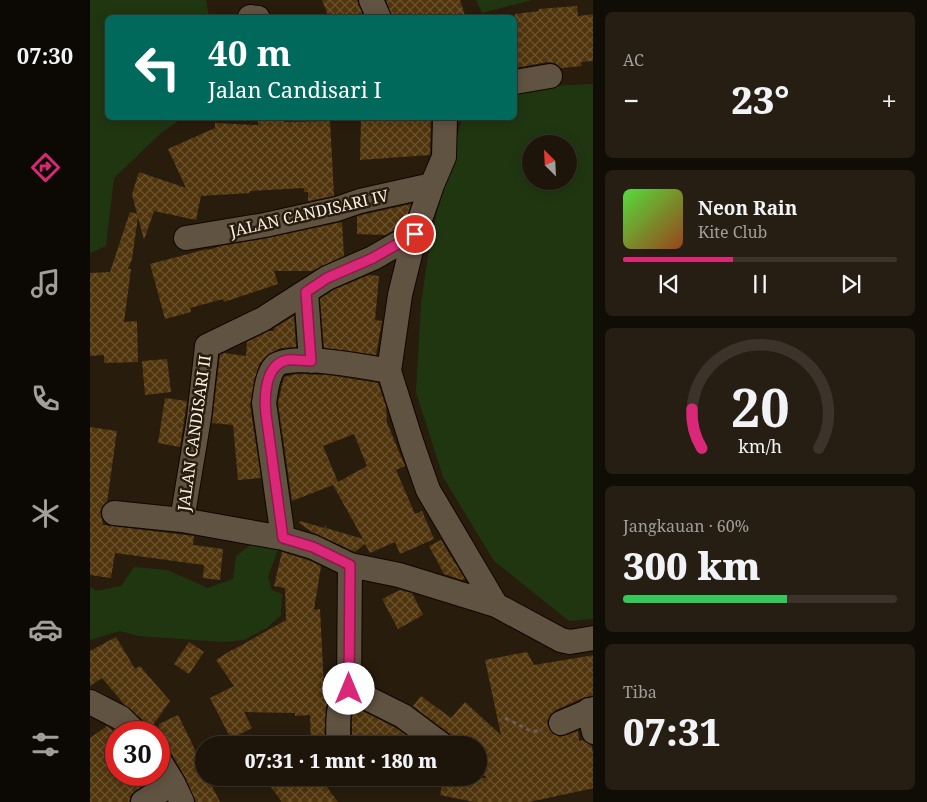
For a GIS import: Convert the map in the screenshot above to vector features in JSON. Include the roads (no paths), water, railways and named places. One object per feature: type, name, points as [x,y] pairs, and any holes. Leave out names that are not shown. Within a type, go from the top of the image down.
[{"type":"street","points":[[372,0],[378,15]]},
{"type":"street","points":[[517,82],[550,76]]},
{"type":"street","points":[[445,120],[444,157],[415,234],[400,295],[389,371],[428,490],[496,605]]},
{"type":"street","name":"JALAN CANDISARI IV","points":[[186,238],[265,225],[338,209],[360,200],[432,185]]},
{"type":"street","points":[[311,361],[306,292],[327,278],[373,258],[415,234]]},
{"type":"street","name":"JALAN CANDISARI II","points":[[182,520],[200,418],[206,346],[263,319],[306,292]]},
{"type":"street","points":[[283,538],[264,403],[266,388],[276,366],[286,360],[311,361],[356,365],[389,371]]},
{"type":"street","points":[[114,513],[182,520],[283,538],[313,547],[350,565],[398,575],[496,605],[561,640],[570,642],[593,638]]},
{"type":"street","points":[[338,736],[339,708],[349,689],[350,565]]},
{"type":"street","points":[[349,689],[403,716],[430,736]]},
{"type":"street","points":[[90,702],[124,721]]},
{"type":"street","points":[[562,724],[592,717]]},
{"type":"street","points":[[143,802],[178,793],[170,779]]}]
